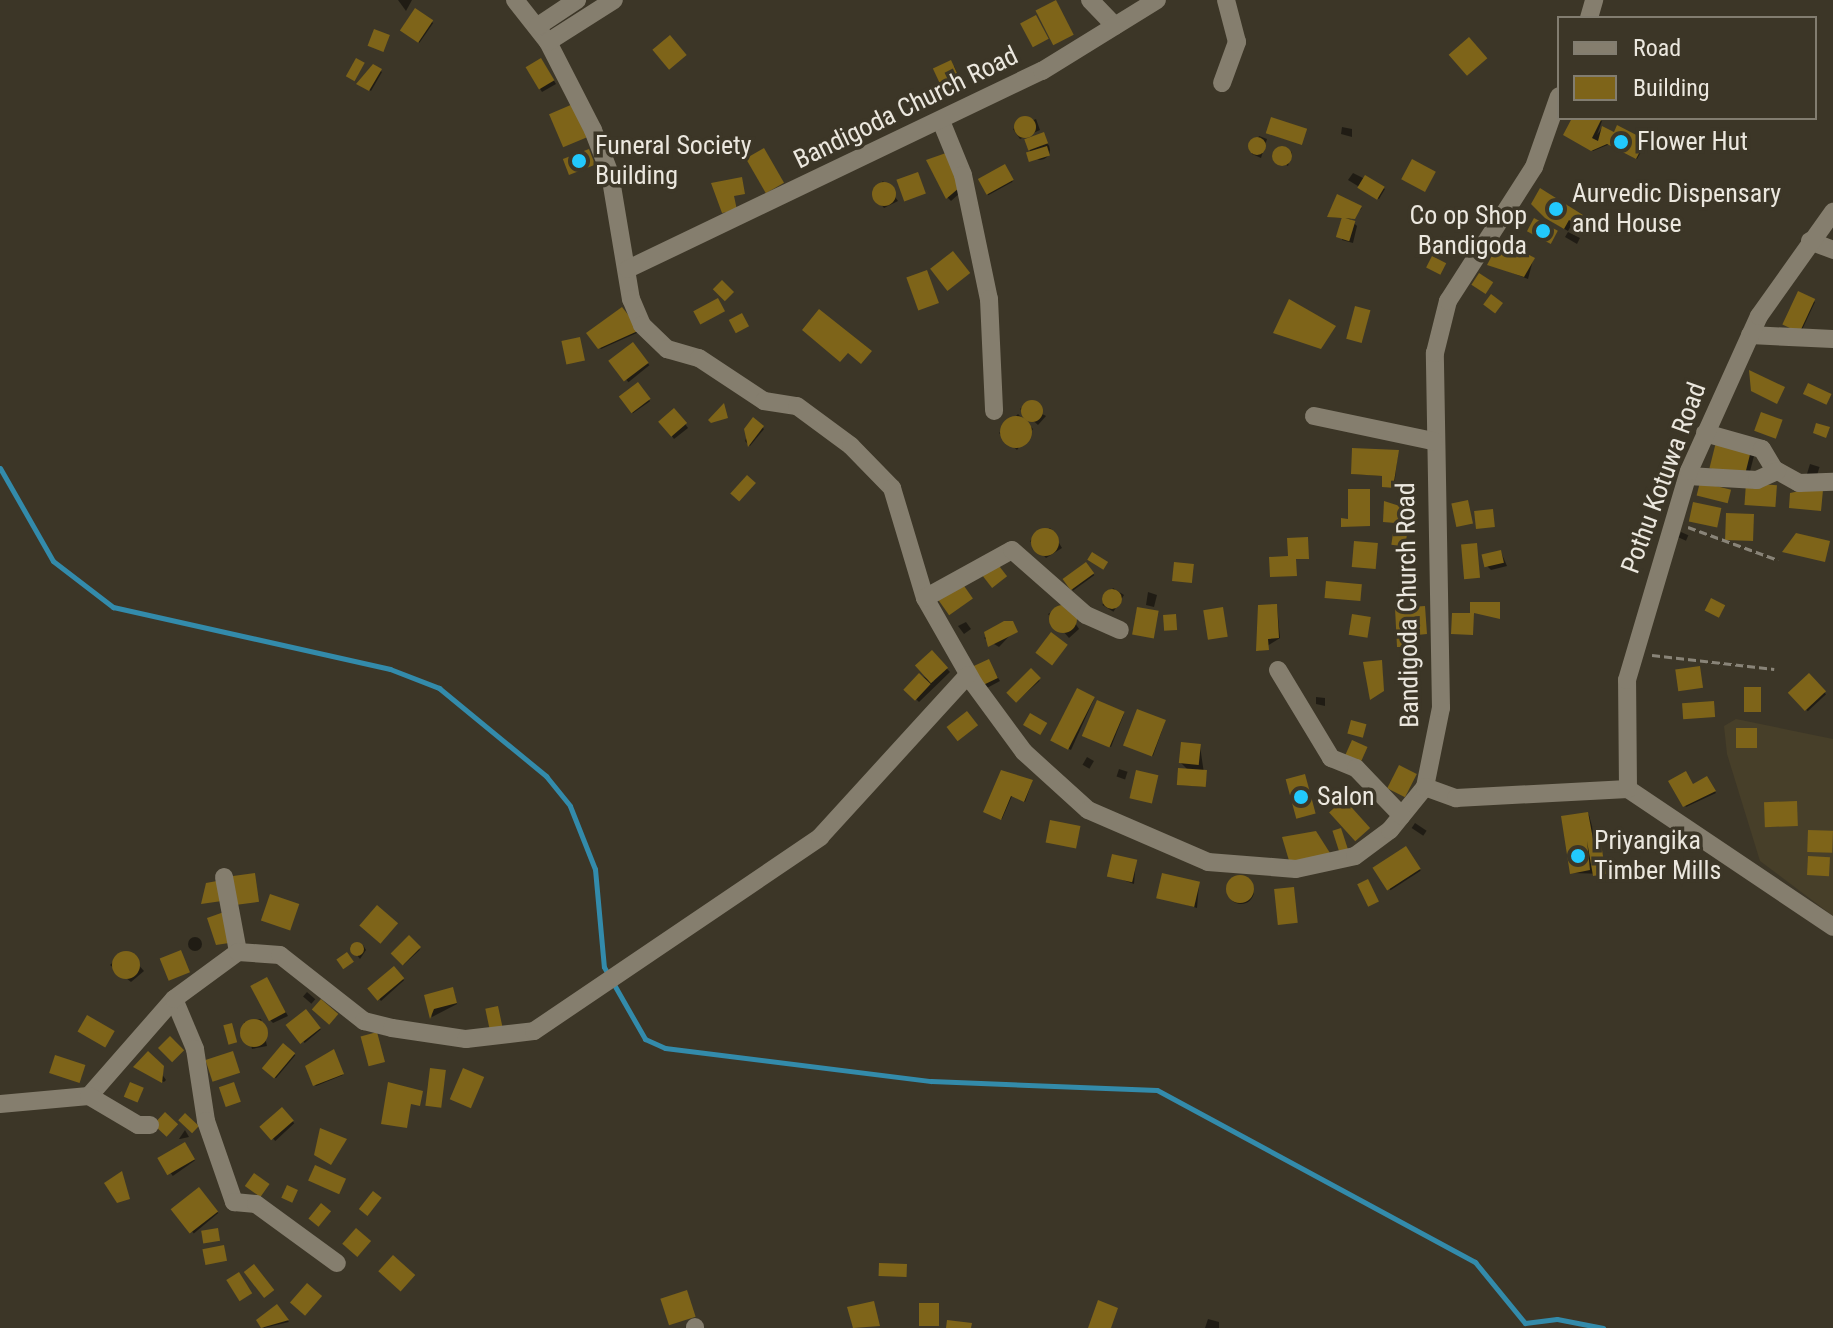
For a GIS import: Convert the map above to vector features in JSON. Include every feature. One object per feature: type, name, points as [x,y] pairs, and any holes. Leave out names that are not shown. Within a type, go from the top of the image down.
[{"type":"street","points":[[515,0],[543,34],[610,174],[642,325],[667,349],[699,358],[764,401],[797,406],[892,488],[925,598],[968,675],[1024,752],[1088,810],[1208,862],[1296,869],[1355,856],[1402,816],[1425,787],[1456,798],[1628,789],[1833,927]]},
{"type":"street","points":[[543,34],[577,0]]},
{"type":"street","points":[[543,34],[614,0]]},
{"type":"street","points":[[1090,0],[1115,26]]},
{"type":"street","name":"Bandigoda Church Road","points":[[628,269],[941,121],[1157,0]]},
{"type":"street","points":[[1222,83],[1237,42],[1226,0]]},
{"type":"street","name":"Bandigoda Church Road","points":[[1425,787],[1441,708],[1433,441],[1435,353],[1448,301],[1534,167],[1557,102]]},
{"type":"street","points":[[941,121],[963,175],[989,299],[994,411]]},
{"type":"street","name":"Pothu Kotuwa Road","points":[[1628,789],[1625,707],[1632,652],[1688,476],[1750,335],[1810,241],[1833,212]]},
{"type":"street","points":[[1810,241],[1833,250]]},
{"type":"street","points":[[1750,335],[1833,339]]},
{"type":"street","points":[[1314,416],[1433,441]]},
{"type":"street","points":[[1705,433],[1762,449],[1777,471],[1799,483],[1833,482]]},
{"type":"street","points":[[1688,476],[1757,480],[1777,471]]},
{"type":"street","points":[[925,598],[1012,550],[1086,615],[1120,630]]},
{"type":"street","points":[[1278,670],[1331,758],[1356,768],[1402,816]]},
{"type":"street","points":[[89,1096],[174,999],[238,952],[280,955],[378,1025],[466,1039],[534,1031],[820,837],[968,675]]},
{"type":"street","points":[[224,877],[238,952]]},
{"type":"street","points":[[174,999],[195,1049],[206,1121],[234,1202],[256,1204],[337,1263]]},
{"type":"street","points":[[0,1104],[89,1096],[138,1125],[150,1125]]},
{"type":"path","points":[[1673,524],[1778,560]]},
{"type":"path","points":[[1632,652],[1774,669]]},
{"type":"shaded area","points":[[1736,719],[1833,739],[1833,916],[1760,861],[1727,754],[1724,726]]},
{"type":"building","points":[[1056,0],[1074,35],[1053,45],[1036,10]]},
{"type":"building","points":[[415,8],[433,20],[418,43],[400,30]]},
{"type":"building","points":[[1036,15],[1049,39],[1033,47],[1020,23]]},
{"type":"building","points":[[374,29],[390,35],[383,52],[368,46]]},
{"type":"building","points":[[670,35],[687,55],[669,70],[652,50]]},
{"type":"building","points":[[1469,37],[1487,58],[1467,76],[1449,55]]},
{"type":"building","points":[[356,58],[365,63],[355,81],[346,76]]},
{"type":"building","points":[[541,58],[554,80],[539,90],[526,67]]},
{"type":"building","points":[[951,60],[959,77],[941,86],[933,68]]},
{"type":"building","points":[[373,64],[382,69],[369,91],[356,84]]},
{"type":"building","points":[[573,104],[587,137],[563,147],[549,114]]},
{"type":"building","points":[[1025,116],[1033,119],[1036,127],[1033,135],[1025,138],[1017,135],[1014,127],[1017,119]]},
{"type":"building","points":[[1271,117],[1307,129],[1302,145],[1266,133]]},
{"type":"building","points":[[1571,120],[1601,120],[1592,138],[1598,141],[1602,126],[1614,132],[1617,125],[1646,140],[1636,159],[1607,144],[1591,151],[1563,135]]},
{"type":"building","points":[[1044,132],[1048,143],[1028,150],[1024,139]]},
{"type":"building","points":[[1253,137],[1261,137],[1266,146],[1264,153],[1253,155],[1248,150],[1248,142]]},
{"type":"building","points":[[1047,146],[1050,156],[1029,162],[1026,152]]},
{"type":"building","points":[[1282,146],[1289,149],[1292,156],[1289,163],[1282,166],[1275,163],[1272,156],[1275,149]]},
{"type":"building","points":[[764,148],[784,183],[766,193],[746,158]]},
{"type":"building","name":"Funeral Society Building","points":[[589,149],[595,165],[569,175],[563,159]]},
{"type":"building","points":[[946,153],[959,188],[946,199],[926,160]]},
{"type":"building","points":[[1412,159],[1436,172],[1425,192],[1401,179]]},
{"type":"building","points":[[1005,164],[1014,180],[987,195],[978,179]]},
{"type":"building","points":[[918,172],[926,194],[904,201],[896,180]]},
{"type":"building","points":[[1365,175],[1385,187],[1377,200],[1357,188]]},
{"type":"building","points":[[742,177],[745,194],[734,196],[737,210],[722,213],[711,183]]},
{"type":"building","points":[[884,182],[895,189],[896,194],[889,205],[884,206],[873,199],[872,194],[879,183]]},
{"type":"building","name":"Aurvedic Dispensary and House","points":[[1540,188],[1583,215],[1577,225],[1569,220],[1564,229],[1545,218],[1531,204]]},
{"type":"building","points":[[1337,194],[1362,206],[1355,219],[1327,217]]},
{"type":"building","points":[[1342,217],[1355,221],[1349,241],[1336,237]]},
{"type":"building","name":"Co op Shop Bandigoda","points":[[1534,218],[1558,231],[1551,244],[1527,231]]},
{"type":"building","points":[[1500,240],[1535,258],[1524,277],[1487,265]]},
{"type":"building","points":[[953,251],[970,273],[947,291],[930,269]]},
{"type":"building","points":[[1432,256],[1446,263],[1440,275],[1426,268]]},
{"type":"building","points":[[927,270],[939,303],[918,310],[906,278]]},
{"type":"building","points":[[1479,273],[1493,282],[1486,294],[1471,285]]},
{"type":"building","points":[[722,280],[734,292],[725,301],[713,289]]},
{"type":"building","points":[[1798,291],[1815,299],[1800,333],[1782,325]]},
{"type":"building","points":[[1491,294],[1503,303],[1495,313],[1483,304]]},
{"type":"building","points":[[718,298],[725,311],[700,324],[693,311]]},
{"type":"building","points":[[1289,299],[1336,326],[1321,349],[1273,333]]},
{"type":"building","points":[[1355,306],[1370,310],[1362,343],[1346,339]]},
{"type":"building","points":[[622,307],[640,330],[598,349],[586,333]]},
{"type":"building","points":[[819,309],[872,351],[861,364],[848,353],[840,362],[802,330]]},
{"type":"building","points":[[742,313],[749,326],[736,333],[729,320]]},
{"type":"building","points":[[580,337],[585,360],[566,364],[561,341]]},
{"type":"building","points":[[633,342],[649,363],[624,381],[608,361]]},
{"type":"building","points":[[1749,370],[1785,387],[1777,404],[1751,391]]},
{"type":"building","points":[[638,382],[651,399],[631,413],[619,396]]},
{"type":"building","points":[[1808,383],[1832,394],[1826,405],[1803,394]]},
{"type":"building","points":[[1032,400],[1040,403],[1043,411],[1040,419],[1032,422],[1024,419],[1021,411],[1024,403]]},
{"type":"building","points":[[724,403],[728,418],[711,423],[708,420]]},
{"type":"building","points":[[674,408],[687,423],[671,437],[658,422]]},
{"type":"building","points":[[1761,412],[1783,420],[1776,439],[1754,431]]},
{"type":"building","points":[[1016,416],[1027,421],[1032,432],[1027,443],[1016,448],[1005,443],[1000,432],[1005,421]]},
{"type":"building","points":[[753,417],[764,426],[748,447],[744,429]]},
{"type":"building","points":[[1816,423],[1830,427],[1826,438],[1813,433]]},
{"type":"building","points":[[1716,442],[1751,451],[1744,477],[1709,468]]},
{"type":"building","points":[[1352,448],[1399,450],[1393,488],[1382,487],[1382,476],[1351,474]]},
{"type":"building","points":[[747,475],[756,483],[739,502],[730,494]]},
{"type":"building","points":[[1700,482],[1731,490],[1728,503],[1697,496]]},
{"type":"building","points":[[1746,483],[1777,485],[1775,507],[1744,505]]},
{"type":"building","points":[[1348,489],[1370,489],[1370,526],[1341,527],[1341,518],[1348,519]]},
{"type":"building","points":[[1823,490],[1821,511],[1789,508],[1790,493]]},
{"type":"building","points":[[1468,500],[1473,523],[1456,527],[1451,504]]},
{"type":"building","points":[[1384,501],[1409,509],[1408,524],[1383,522]]},
{"type":"building","points":[[1693,502],[1721,508],[1717,528],[1689,522]]},
{"type":"building","points":[[1493,509],[1495,527],[1476,529],[1474,511]]},
{"type":"building","points":[[1726,513],[1754,514],[1753,541],[1725,540]]},
{"type":"building","points":[[1394,526],[1408,528],[1405,547],[1391,545]]},
{"type":"building","points":[[1045,528],[1055,532],[1059,542],[1055,552],[1045,556],[1035,552],[1031,542],[1035,532]]},
{"type":"building","points":[[1796,533],[1830,541],[1825,562],[1782,552]]},
{"type":"building","points":[[1308,537],[1309,559],[1296,559],[1297,576],[1270,577],[1269,557],[1288,556],[1287,538]]},
{"type":"building","points":[[1354,541],[1378,543],[1376,569],[1352,567]]},
{"type":"building","points":[[1477,543],[1480,578],[1464,579],[1461,544]]},
{"type":"building","points":[[1501,550],[1504,563],[1484,567],[1482,554]]},
{"type":"building","points":[[1092,552],[1108,562],[1103,570],[1087,560]]},
{"type":"building","points":[[996,562],[1007,576],[992,588],[981,574]]},
{"type":"building","points":[[1086,562],[1094,573],[1071,590],[1063,579]]},
{"type":"building","points":[[1174,562],[1194,564],[1192,583],[1172,581]]},
{"type":"building","points":[[1326,581],[1362,584],[1360,601],[1325,598]]},
{"type":"building","points":[[962,583],[973,599],[949,615],[938,600]]},
{"type":"building","points":[[1112,589],[1119,592],[1122,599],[1119,606],[1112,609],[1105,606],[1102,599],[1105,592]]},
{"type":"building","points":[[1711,598],[1725,605],[1719,618],[1705,610]]},
{"type":"building","points":[[1470,602],[1500,602],[1500,619],[1474,613],[1473,635],[1451,634],[1452,613],[1470,613]]},
{"type":"building","points":[[1277,604],[1279,638],[1268,639],[1269,650],[1256,651],[1258,605]]},
{"type":"building","points":[[1063,605],[1073,609],[1077,619],[1073,629],[1063,633],[1053,629],[1049,619],[1053,609]]},
{"type":"building","points":[[1425,606],[1427,634],[1407,636],[1407,647],[1397,647],[1395,608]]},
{"type":"building","points":[[1137,607],[1159,611],[1154,638],[1132,635]]},
{"type":"building","points":[[1223,607],[1228,637],[1208,640],[1203,610]]},
{"type":"building","points":[[1176,614],[1177,630],[1164,631],[1163,615]]},
{"type":"building","points":[[1352,614],[1371,617],[1367,638],[1349,635]]},
{"type":"building","points":[[1004,621],[1013,621],[1018,632],[988,647],[984,632]]},
{"type":"building","points":[[1051,632],[1068,645],[1052,665],[1035,653]]},
{"type":"building","points":[[932,650],[948,668],[931,683],[915,665]]},
{"type":"building","points":[[989,659],[998,678],[982,686],[973,667]]},
{"type":"building","points":[[1382,660],[1384,691],[1370,700],[1363,662]]},
{"type":"building","points":[[1700,666],[1703,688],[1678,691],[1675,669]]},
{"type":"building","points":[[1031,668],[1041,678],[1016,703],[1006,693]]},
{"type":"building","points":[[919,673],[931,684],[915,701],[903,690]]},
{"type":"building","points":[[1809,673],[1826,691],[1805,711],[1788,693]]},
{"type":"building","points":[[1744,687],[1761,687],[1761,712],[1744,712]]},
{"type":"building","points":[[1077,688],[1095,697],[1068,750],[1050,741]]},
{"type":"building","points":[[1097,700],[1125,712],[1109,748],[1082,736]]},
{"type":"building","points":[[1714,701],[1715,717],[1683,719],[1682,703]]},
{"type":"building","points":[[1137,709],[1166,720],[1152,757],[1123,745]]},
{"type":"building","points":[[967,711],[978,725],[958,741],[947,727]]},
{"type":"building","points":[[1030,713],[1047,723],[1040,735],[1023,725]]},
{"type":"building","points":[[1351,720],[1366,724],[1363,738],[1347,734]]},
{"type":"building","points":[[1736,728],[1757,728],[1757,748],[1736,748]]},
{"type":"building","points":[[1352,740],[1368,747],[1361,762],[1345,756]]},
{"type":"building","points":[[1181,742],[1201,744],[1199,765],[1179,763]]},
{"type":"building","points":[[1399,765],[1417,774],[1405,797],[1387,788]]},
{"type":"building","points":[[1178,768],[1207,770],[1206,787],[1177,785]]},
{"type":"building","points":[[1001,770],[1033,780],[1024,802],[1011,796],[1001,820],[983,812]]},
{"type":"building","points":[[1136,770],[1158,775],[1152,803],[1129,798]]},
{"type":"building","points":[[1686,771],[1693,784],[1707,776],[1716,791],[1683,807],[1668,781]]},
{"type":"building","name":"Salon","points":[[1305,774],[1316,814],[1296,819],[1286,779]]},
{"type":"building","points":[[1344,799],[1370,828],[1355,841],[1329,812]]},
{"type":"building","points":[[1797,801],[1798,826],[1765,827],[1764,802]]},
{"type":"building","name":"Priyangika Timber Mills","points":[[1588,812],[1593,839],[1600,838],[1606,874],[1593,876],[1587,841],[1590,870],[1570,874],[1561,816]]},
{"type":"building","points":[[1050,820],[1080,826],[1076,848],[1046,843]]},
{"type":"building","points":[[1341,828],[1348,850],[1340,853],[1332,831]]},
{"type":"building","points":[[1808,830],[1833,831],[1832,853],[1807,852]]},
{"type":"building","points":[[1316,831],[1330,853],[1290,864],[1282,837]]},
{"type":"building","points":[[1406,846],[1421,869],[1387,890],[1372,868]]},
{"type":"building","points":[[1112,854],[1137,860],[1132,882],[1107,876]]},
{"type":"building","points":[[1808,856],[1830,857],[1829,876],[1807,875]]},
{"type":"building","points":[[255,873],[259,902],[235,905],[231,876]]},
{"type":"building","points":[[1162,873],[1200,882],[1194,907],[1156,898]]},
{"type":"building","points":[[1240,875],[1250,879],[1254,889],[1250,899],[1240,903],[1230,899],[1226,889],[1230,879]]},
{"type":"building","points":[[1368,879],[1379,901],[1368,907],[1357,884]]},
{"type":"building","points":[[217,881],[222,901],[201,904],[206,883]]},
{"type":"building","points":[[1294,887],[1298,923],[1278,925],[1274,889]]},
{"type":"building","points":[[270,894],[299,904],[290,931],[261,920]]},
{"type":"building","points":[[377,905],[398,923],[380,944],[359,925]]},
{"type":"building","points":[[224,912],[229,943],[216,945],[207,918]]},
{"type":"building","points":[[409,935],[421,947],[403,965],[391,953]]},
{"type":"building","points":[[357,942],[364,949],[357,956],[350,949]]},
{"type":"building","points":[[181,950],[190,972],[169,981],[160,959]]},
{"type":"building","points":[[126,951],[136,955],[140,965],[136,975],[126,979],[116,975],[112,965],[116,955]]},
{"type":"building","points":[[347,952],[354,962],[343,969],[336,959]]},
{"type":"building","points":[[394,966],[404,978],[377,1001],[367,988]]},
{"type":"building","points":[[267,977],[286,1012],[269,1021],[250,986]]},
{"type":"building","points":[[453,987],[457,1003],[434,1009],[430,1019],[424,995]]},
{"type":"building","points":[[321,999],[338,1014],[329,1025],[312,1010]]},
{"type":"building","points":[[498,1006],[503,1029],[490,1032],[485,1009]]},
{"type":"building","points":[[306,1009],[321,1028],[300,1044],[286,1025]]},
{"type":"building","points":[[87,1015],[115,1031],[105,1047],[78,1031]]},
{"type":"building","points":[[254,1019],[264,1023],[268,1033],[264,1043],[254,1047],[244,1043],[240,1033],[244,1023]]},
{"type":"building","points":[[232,1023],[237,1042],[228,1045],[223,1025]]},
{"type":"building","points":[[377,1032],[385,1062],[369,1066],[361,1036]]},
{"type":"building","points":[[170,1036],[184,1050],[172,1062],[158,1048]]},
{"type":"building","points":[[283,1043],[295,1053],[274,1079],[262,1068]]},
{"type":"building","points":[[334,1049],[344,1074],[313,1086],[305,1066]]},
{"type":"building","points":[[148,1051],[164,1066],[162,1083],[133,1067]]},
{"type":"building","points":[[233,1051],[240,1073],[213,1082],[205,1060]]},
{"type":"building","points":[[55,1055],[85,1065],[80,1083],[49,1073]]},
{"type":"building","points":[[430,1068],[446,1070],[441,1108],[425,1106]]},
{"type":"building","points":[[463,1068],[484,1077],[471,1108],[450,1099]]},
{"type":"building","points":[[130,1082],[144,1088],[138,1103],[124,1097]]},
{"type":"building","points":[[234,1082],[241,1102],[226,1107],[219,1087]]},
{"type":"building","points":[[388,1082],[423,1091],[420,1106],[411,1104],[407,1128],[381,1124]]},
{"type":"building","points":[[282,1107],[294,1121],[271,1140],[259,1127]]},
{"type":"building","points":[[165,1112],[178,1124],[167,1137],[153,1124]]},
{"type":"building","points":[[185,1113],[199,1126],[192,1133],[178,1120]]},
{"type":"building","points":[[320,1128],[347,1139],[331,1165],[314,1155]]},
{"type":"building","points":[[185,1142],[195,1159],[167,1175],[157,1158]]},
{"type":"building","points":[[315,1165],[346,1179],[339,1194],[308,1181]]},
{"type":"building","points":[[122,1171],[130,1199],[117,1203],[104,1183]]},
{"type":"building","points":[[254,1173],[270,1184],[260,1197],[245,1186]]},
{"type":"building","points":[[287,1185],[298,1190],[292,1203],[281,1198]]},
{"type":"building","points":[[199,1187],[218,1211],[190,1234],[171,1209]]},
{"type":"building","points":[[373,1191],[382,1198],[368,1216],[359,1209]]},
{"type":"building","points":[[321,1203],[331,1211],[319,1227],[308,1219]]},
{"type":"building","points":[[218,1228],[220,1241],[203,1243],[201,1231]]},
{"type":"building","points":[[356,1228],[371,1241],[357,1257],[342,1244]]},
{"type":"building","points":[[224,1245],[227,1261],[205,1265],[202,1249]]},
{"type":"building","points":[[393,1255],[415,1275],[401,1291],[378,1271]]},
{"type":"building","points":[[879,1263],[907,1264],[907,1277],[879,1276]]},
{"type":"building","points":[[254,1264],[274,1290],[264,1298],[244,1272]]},
{"type":"building","points":[[239,1272],[252,1293],[240,1301],[226,1280]]},
{"type":"building","points":[[307,1283],[322,1296],[305,1316],[290,1303]]},
{"type":"building","points":[[687,1290],[696,1317],[669,1325],[660,1299]]},
{"type":"building","points":[[1098,1300],[1118,1308],[1111,1328],[1088,1328]]},
{"type":"building","points":[[874,1301],[880,1326],[853,1328],[847,1307]]},
{"type":"building","points":[[919,1303],[939,1303],[939,1326],[919,1326]]},
{"type":"building","points":[[277,1304],[289,1320],[261,1328],[256,1320]]},
{"type":"building","points":[[947,1320],[972,1323],[971,1328],[946,1328]]},
{"type":"waterway","points":[[0,468],[53,561],[113,607],[390,669],[439,688],[546,776],[570,806],[595,869],[604,967],[645,1039],[665,1048],[931,1081],[1157,1090],[1475,1262],[1525,1323],[1557,1319],[1603,1328]]},
{"type":"place","name":"Flower Hut","points":[[1621,142]]},
{"type":"place","name":"Funeral Society Building","points":[[579,161]]},
{"type":"place","name":"Aurvedic Dispensary and House","points":[[1556,209]]},
{"type":"place","name":"Co op Shop Bandigoda","points":[[1543,231]]},
{"type":"place","name":"Salon","points":[[1301,797]]},
{"type":"place","name":"Priyangika Timber Mills","points":[[1578,856]]}]
